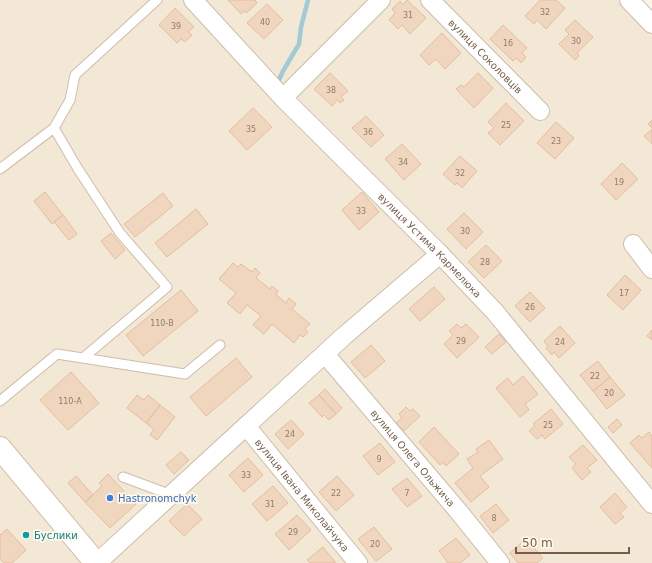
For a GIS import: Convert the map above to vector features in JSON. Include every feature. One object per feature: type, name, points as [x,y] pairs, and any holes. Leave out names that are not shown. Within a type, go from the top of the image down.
[{"type":"street","name":"вулиця Устима Кармелюка","points":[[193,0],[283,98],[440,254],[496,312],[652,504]]},
{"type":"street","points":[[283,98],[381,0]]},
{"type":"street","name":"вулиця Соколовців","points":[[430,0],[540,111]]},
{"type":"street","points":[[629,0],[652,24]]},
{"type":"street","points":[[633,244],[652,269]]},
{"type":"street","points":[[0,448],[96,563],[344,336],[440,254]]},
{"type":"street","name":"вулиця Олега Ольжича","points":[[325,354],[459,512],[500,563]]},
{"type":"street","name":"вулиця Івана Миколайчука","points":[[246,426],[358,563]]},
{"type":"lane","points":[[0,169],[54,128],[70,100],[75,75],[156,0]]},
{"type":"lane","points":[[54,128],[78,169],[120,233],[167,287],[83,358]]},
{"type":"lane","points":[[0,401],[57,354],[184,374],[220,345]]},
{"type":"lane","points":[[123,477],[171,495]]},
{"type":"shaded area","points":[[0,0],[635,0],[652,18],[652,563],[0,563]]},
{"type":"building","points":[[228,0],[255,0],[257,3],[246,13],[244,11],[241,14]]},
{"type":"building","points":[[407,0],[426,18],[410,34],[402,25],[398,29],[389,20],[395,13],[392,9],[400,1],[403,5]]},
{"type":"building","points":[[540,0],[556,0],[565,8],[546,29],[537,20],[534,24],[525,16]]},
{"type":"building","points":[[267,4],[283,20],[264,39],[247,23]]},
{"type":"building","points":[[175,8],[194,27],[188,32],[192,35],[185,42],[181,39],[177,43],[159,25]]},
{"type":"building","points":[[575,20],[593,37],[577,53],[579,56],[575,60],[559,44],[569,34],[565,30]]},
{"type":"building","points":[[503,25],[527,48],[522,53],[526,57],[521,63],[516,58],[513,61],[490,39]]},
{"type":"building","points":[[442,33],[461,53],[445,69],[436,59],[429,65],[420,55]]},
{"type":"building","points":[[330,73],[348,91],[341,97],[344,100],[340,103],[337,100],[332,106],[314,89]]},
{"type":"building","points":[[478,73],[493,88],[474,108],[456,89],[461,85],[464,87]]},
{"type":"building","points":[[506,103],[524,121],[500,145],[488,133],[494,128],[488,122]]},
{"type":"building","points":[[253,108],[272,127],[247,150],[229,131]]},
{"type":"building","points":[[366,116],[384,135],[371,147],[352,128]]},
{"type":"building","points":[[652,120],[652,128],[648,124]]},
{"type":"building","points":[[556,122],[574,138],[555,159],[537,143]]},
{"type":"building","points":[[652,129],[652,144],[644,136]]},
{"type":"building","points":[[402,144],[421,164],[404,180],[385,159]]},
{"type":"building","points":[[460,156],[477,171],[462,188],[457,183],[455,185],[443,174]]},
{"type":"building","points":[[622,163],[638,179],[616,200],[601,184]]},
{"type":"building","points":[[45,192],[63,215],[52,224],[34,201]]},
{"type":"building","points":[[362,192],[379,212],[359,230],[342,210]]},
{"type":"building","points":[[163,193],[173,206],[135,237],[124,224]]},
{"type":"building","points":[[196,209],[208,224],[167,257],[155,243]]},
{"type":"building","points":[[464,213],[483,232],[466,249],[447,229]]},
{"type":"building","points":[[63,215],[77,234],[69,240],[54,222]]},
{"type":"building","points":[[111,233],[125,250],[115,259],[101,241]]},
{"type":"building","points":[[486,245],[502,261],[484,278],[468,262]]},
{"type":"building","points":[[233,263],[238,267],[241,264],[252,272],[255,268],[260,273],[256,278],[270,289],[272,286],[278,291],[276,295],[286,303],[289,298],[296,304],[292,309],[310,324],[305,329],[308,332],[303,337],[300,335],[294,343],[272,324],[264,334],[253,325],[261,316],[247,305],[240,314],[227,303],[236,293],[219,279]]},
{"type":"building","points":[[625,275],[641,290],[623,310],[607,295]]},
{"type":"building","points":[[434,287],[445,299],[420,321],[409,309]]},
{"type":"building","points":[[181,290],[198,311],[143,356],[126,335]]},
{"type":"building","points":[[530,292],[545,308],[530,322],[515,306]]},
{"type":"building","points":[[457,324],[461,328],[466,324],[479,337],[457,358],[444,344],[453,335],[449,331]]},
{"type":"building","points":[[560,326],[575,343],[559,358],[554,352],[552,355],[546,348],[548,346],[544,341]]},
{"type":"building","points":[[652,330],[652,340],[647,336]]},
{"type":"building","points":[[499,334],[506,342],[492,354],[485,347]]},
{"type":"building","points":[[371,345],[385,361],[365,378],[351,362]]},
{"type":"building","points":[[236,358],[252,377],[206,416],[190,397]]},
{"type":"building","points":[[598,361],[610,377],[593,391],[580,375]]},
{"type":"building","points":[[71,372],[99,403],[68,430],[40,400]]},
{"type":"building","points":[[523,376],[538,394],[525,404],[529,410],[520,417],[496,388],[508,378],[513,385]]},
{"type":"building","points":[[610,377],[625,395],[607,409],[593,391]]},
{"type":"building","points":[[325,389],[342,408],[336,414],[319,395]]},
{"type":"building","points":[[137,395],[144,400],[148,395],[160,405],[146,423],[127,408]]},
{"type":"building","points":[[319,395],[336,414],[329,420],[324,415],[322,417],[309,403]]},
{"type":"building","points":[[160,405],[175,417],[157,440],[150,435],[154,429],[146,423]]},
{"type":"building","points":[[406,407],[410,411],[413,409],[420,416],[404,431],[396,423],[402,418],[399,414]]},
{"type":"building","points":[[551,409],[563,424],[545,439],[542,435],[537,439],[529,431],[535,426],[533,424]]},
{"type":"building","points":[[617,419],[622,425],[613,433],[608,427]]},
{"type":"building","points":[[291,420],[304,434],[288,449],[275,434]]},
{"type":"building","points":[[434,427],[459,454],[446,466],[443,462],[440,465],[419,442]]},
{"type":"building","points":[[649,432],[652,436],[652,468],[630,443],[639,435],[642,438]]},
{"type":"building","points":[[489,440],[503,459],[480,476],[489,487],[471,502],[455,483],[473,468],[467,459],[478,452],[476,449]]},
{"type":"building","points":[[380,443],[395,462],[378,475],[363,456]]},
{"type":"building","points":[[583,445],[597,460],[587,468],[591,472],[582,480],[572,468],[576,464],[569,457]]},
{"type":"building","points":[[181,452],[189,460],[174,474],[166,465]]},
{"type":"building","points":[[248,458],[263,475],[244,492],[229,475]]},
{"type":"building","name":"Hastronomchyk","points":[[108,474],[136,504],[110,528],[85,502],[102,486],[99,483]]},
{"type":"building","points":[[76,476],[93,495],[85,502],[68,483]]},
{"type":"building","points":[[337,476],[354,495],[336,511],[319,492]]},
{"type":"building","points":[[407,478],[422,496],[407,507],[392,489]]},
{"type":"building","points":[[273,486],[288,503],[267,521],[252,504]]},
{"type":"building","points":[[615,493],[627,507],[620,513],[624,517],[615,524],[600,507]]},
{"type":"building","points":[[187,504],[202,519],[184,536],[169,521]]},
{"type":"building","points":[[496,504],[509,520],[493,533],[480,516]]},
{"type":"building","points":[[297,515],[311,530],[289,550],[275,534]]},
{"type":"building","points":[[374,527],[392,549],[376,561],[358,539]]},
{"type":"building","points":[[7,529],[26,550],[12,563],[4,563],[0,559],[0,535]]},
{"type":"building","points":[[456,538],[470,555],[460,563],[448,563],[439,551]]},
{"type":"building","points":[[526,539],[543,558],[537,563],[518,563],[510,553]]},
{"type":"building","points":[[323,547],[336,563],[310,563],[307,560]]},
{"type":"waterway","points":[[279,80],[299,44],[301,27],[308,0]]},
{"type":"place","name":"Hastronomchyk","points":[[110,498]]},
{"type":"place","name":"Буслики","points":[[26,535]]}]
